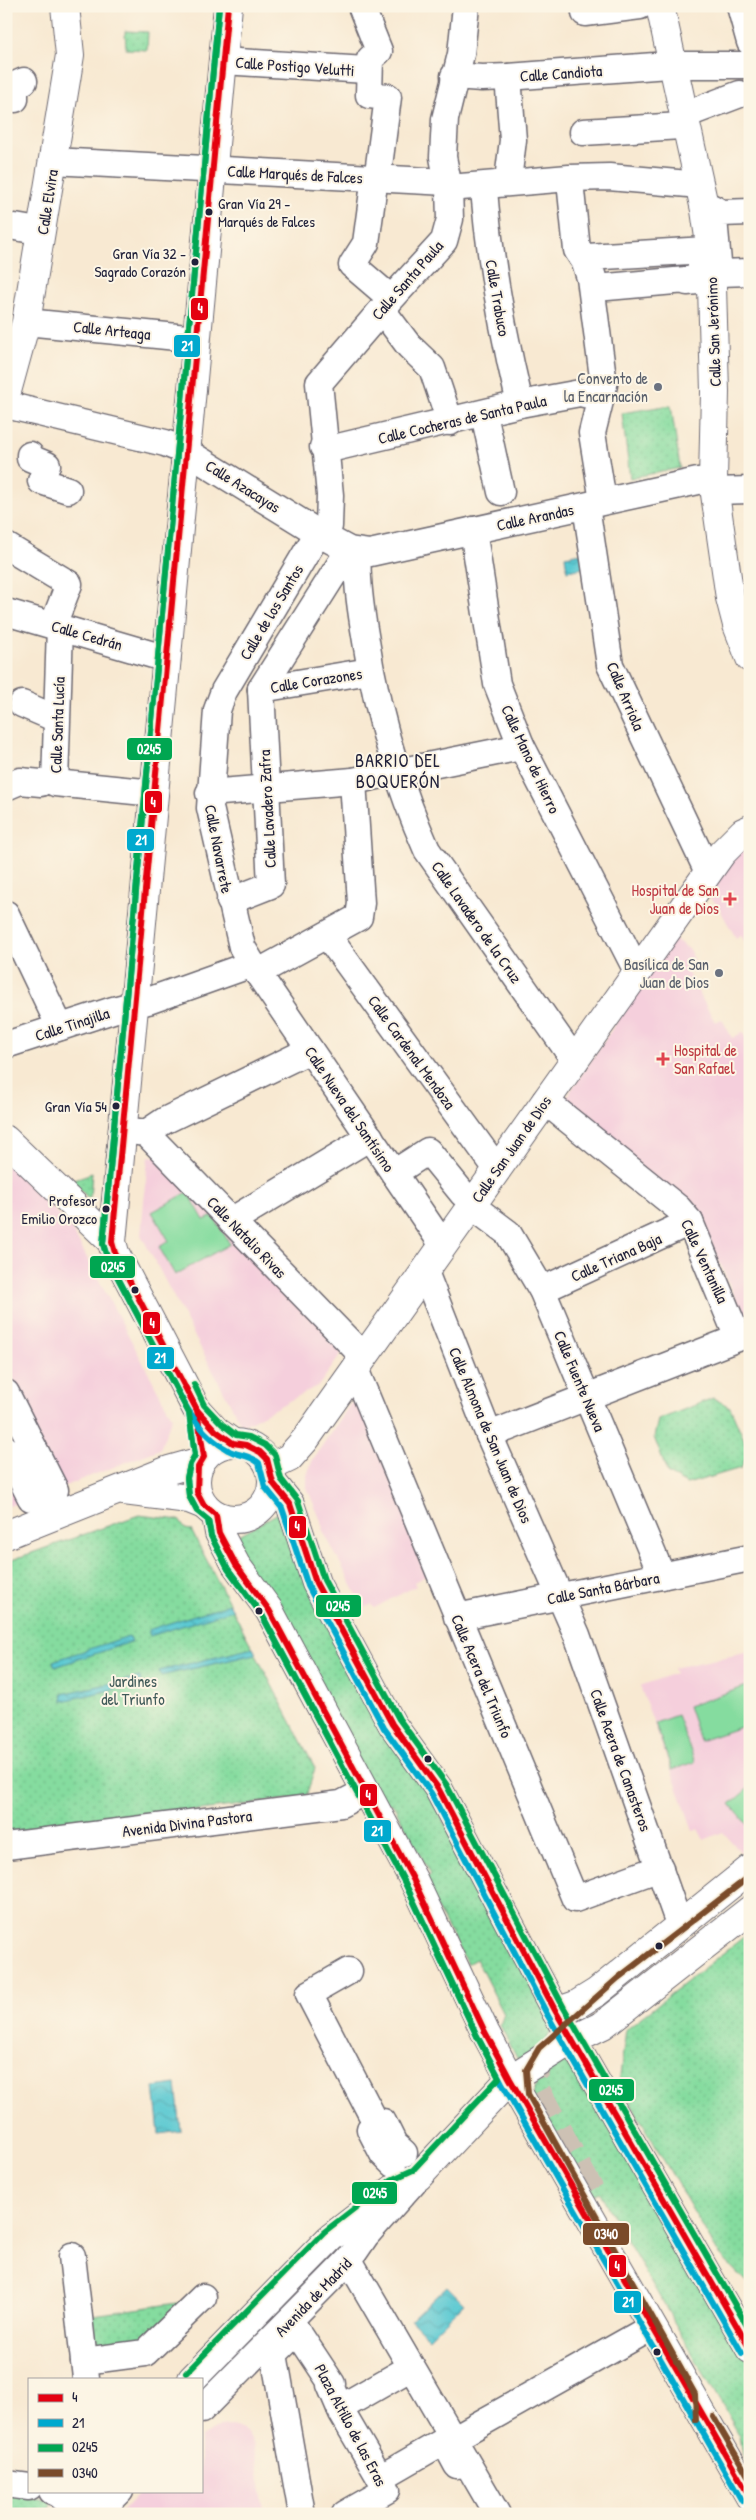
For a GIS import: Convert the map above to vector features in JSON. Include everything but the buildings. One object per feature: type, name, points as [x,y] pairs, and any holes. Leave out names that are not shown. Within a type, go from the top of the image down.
[{"type":"main road","name":"Calle Elvira","points":[[6,395],[26,322],[70,54],[65,6]]},
{"type":"main road","points":[[228,6],[135,1004],[135,1131],[112,1242],[115,1254],[197,1410],[216,1431],[233,1443],[246,1445],[260,1452],[271,1475],[290,1504],[316,1583],[350,1647],[392,1724],[438,1788],[556,2012],[750,2348]]},
{"type":"main road","name":"Calle San Jerónimo","points":[[660,6],[700,185],[712,251],[715,392],[713,486],[730,598],[747,645]]},
{"type":"main road","name":"Calle San Juan de Dios","points":[[271,1475],[305,1440],[443,1245],[467,1200],[497,1169],[708,872],[732,842],[750,829]]},
{"type":"main road","points":[[6,1140],[112,1242]]},
{"type":"main road","points":[[197,1410],[203,1459],[196,1479],[197,1492],[210,1510],[219,1533],[236,1565],[270,1610],[413,1879],[485,2032],[510,2079],[750,2497]]},
{"type":"main road","points":[[6,1535],[169,1470],[203,1459],[213,1450],[233,1443]]},
{"type":"main road","points":[[120,1491],[189,1499],[230,1520],[247,1518],[257,1512],[268,1500],[271,1475]]},
{"type":"main road","points":[[556,2012],[576,2005],[597,1992],[679,1924],[750,1869]]},
{"type":"main road","points":[[624,1985],[750,1888]]},
{"type":"main road","points":[[578,2049],[603,2025],[750,1910]]},
{"type":"main road","points":[[578,2049],[595,2004],[597,1992]]},
{"type":"main road","name":"Avenida de Madrid","points":[[193,2378],[330,2238],[396,2187],[418,2177],[510,2079],[578,2049]]},
{"type":"main road","points":[[593,2196],[704,2392],[705,2420]]},
{"type":"main road","name":"Avenida de Madrid","points":[[202,2387],[344,2255]]},
{"type":"main road","points":[[69,2503],[96,2492]]},
{"type":"street","points":[[362,6],[379,51],[370,59],[368,70],[369,95],[388,97],[366,243],[352,265],[386,305],[409,346],[432,368],[450,422]]},
{"type":"street","name":"Calle Santa Paula","points":[[322,535],[330,526],[330,494],[323,447],[319,383],[391,299],[444,242],[450,219],[448,185],[443,157],[446,119],[460,54],[466,6]]},
{"type":"street","points":[[585,13],[640,6]]},
{"type":"street","points":[[740,6],[750,42]]},
{"type":"street","points":[[750,22],[747,22],[750,30]]},
{"type":"street","name":"Calle Postigo Velutti","points":[[223,61],[368,70]]},
{"type":"street","name":"Calle Candiota","points":[[454,76],[482,78],[674,65],[750,65]]},
{"type":"street","points":[[508,77],[513,140],[508,180]]},
{"type":"street","points":[[583,132],[686,120],[740,94]]},
{"type":"street","name":"Calle Marqués de Falces","points":[[53,161],[213,169],[448,185],[609,177],[700,185]]},
{"type":"street","name":"Calle Arriola","points":[[570,181],[578,250],[587,261],[590,278],[604,385],[592,433],[594,504],[610,665],[708,872]]},
{"type":"street","name":"Calle Trabuco","points":[[484,190],[490,258],[503,330],[520,404]]},
{"type":"street","points":[[750,212],[721,213],[713,208],[719,273],[750,272]]},
{"type":"street","points":[[587,261],[587,257],[706,250],[706,253]]},
{"type":"street","name":"Calle Arteaga","points":[[26,322],[197,339]]},
{"type":"street","name":"Calle Cocheras de Santa Paula","points":[[323,447],[338,447],[520,404],[580,393],[600,398]]},
{"type":"street","name":"Calle Azacayas","points":[[6,405],[165,443],[187,452],[322,535],[353,551]]},
{"type":"street","points":[[484,414],[501,492]]},
{"type":"street","points":[[30,455],[30,458],[47,465],[41,481],[68,490]]},
{"type":"street","name":"Calle Arandas","points":[[353,551],[370,553],[698,481],[713,486],[750,490]]},
{"type":"street","name":"Calle Mano de Hierro","points":[[473,530],[497,684],[521,745],[637,971]]},
{"type":"street","name":"Calle de los Santos","points":[[224,691],[322,535]]},
{"type":"street","name":"Calle Santa Lucía","points":[[6,546],[69,584],[58,624],[55,783],[154,793]]},
{"type":"street","points":[[261,694],[330,582],[353,551]]},
{"type":"street","name":"Calle Lavadero de la Cruz","points":[[353,551],[370,671],[399,773],[427,850],[575,1061]]},
{"type":"street","name":"Calle Cedrán","points":[[6,612],[58,624],[167,659]]},
{"type":"street","name":"Calle Corazones","points":[[224,691],[249,700],[261,694],[370,671]]},
{"type":"street","name":"Calle Navarrete","points":[[224,691],[217,710],[210,808],[238,898],[242,947],[255,969]]},
{"type":"street","name":"Calle Lavadero Zafra","points":[[238,898],[271,885],[261,694]]},
{"type":"street","points":[[15,701],[52,717]]},
{"type":"street","points":[[210,793],[353,781],[511,749],[521,745]]},
{"type":"street","points":[[9,786],[20,781],[41,783]]},
{"type":"street","name":"Calle Tinajilla","points":[[6,1045],[135,1004],[255,969],[327,935],[359,917],[361,902],[353,781]]},
{"type":"street","points":[[6,914],[60,1027]]},
{"type":"street","name":"Calle Cardenal Mendoza","points":[[327,935],[497,1169]]},
{"type":"street","name":"Calle Nueva del Santísimo","points":[[255,969],[443,1245]]},
{"type":"street","points":[[135,1131],[164,1121],[310,1050]]},
{"type":"street","name":"Calle Ventanilla","points":[[489,1435],[738,1338],[690,1222],[678,1208],[545,1101]]},
{"type":"street","name":"Calle Natalio Rivas","points":[[135,1131],[231,1221],[360,1363]]},
{"type":"street","points":[[231,1221],[370,1138]]},
{"type":"street","name":"Calle Fuente Nueva","points":[[394,1173],[428,1151],[467,1200],[508,1234],[542,1290],[662,1576]]},
{"type":"street","name":"Calle Triana Baja","points":[[542,1290],[690,1222]]},
{"type":"street","name":"Calle Almona de San Juan de Dios","points":[[424,1272],[489,1435],[561,1596]]},
{"type":"street","name":"Calle Acera del Triunfo","points":[[360,1363],[457,1617],[575,1899],[660,1868]]},
{"type":"street","points":[[6,1393],[56,1490],[31,1498],[6,1449]]},
{"type":"street","name":"Calle Santa Bárbara","points":[[457,1617],[750,1558]]},
{"type":"street","name":"Calle Acera de Canasteros","points":[[561,1596],[679,1924]]},
{"type":"street","name":"Avenida Divina Pastora","points":[[6,1846],[342,1804],[366,1791]]},
{"type":"street","points":[[350,1971],[309,1994],[376,2125],[383,2122],[399,2158]]},
{"type":"street","name":"Avenida de Madrid","points":[[202,2409],[253,2358],[344,2255],[366,2235],[418,2177]]},
{"type":"street","points":[[344,2255],[454,2439],[496,2514]]},
{"type":"street","points":[[72,2256],[86,2370],[145,2353],[203,2297]]},
{"type":"street","points":[[380,2478],[454,2439],[650,2323]]},
{"type":"street","name":"Plaza Altillo de las Eras","points":[[302,2514],[274,2354],[297,2331],[332,2384],[330,2385],[340,2408],[387,2490],[345,2514]]},
{"type":"street","points":[[253,2358],[265,2375],[285,2514]]},
{"type":"street","points":[[340,2408],[403,2372]]},
{"type":"street","points":[[454,2439],[484,2514]]},
{"type":"street","points":[[454,2439],[510,2514]]},
{"type":"street","points":[[6,2484],[28,2488]]},
{"type":"street","points":[[97,2514],[119,2492]]},
{"type":"shaded area","name":"Hospital de San Juan de Dios","points":[[750,848],[750,952],[741,935],[736,938],[716,903],[705,895],[730,857]]},
{"type":"shaded area","name":"Hospital de San Rafael","points":[[673,938],[689,949],[694,960],[684,966],[715,1022],[722,1019],[732,1038],[743,1032],[745,1037],[750,1035],[750,1332],[710,1240],[560,1107]]},
{"type":"shaded area","points":[[158,1156],[344,1350],[319,1385],[242,1426],[141,1235],[148,1157]]},
{"type":"shaded area","points":[[6,1163],[70,1226],[172,1417],[160,1449],[55,1490],[6,1393]]},
{"type":"shaded area","points":[[351,1403],[365,1406],[432,1573],[414,1582],[416,1586],[374,1608],[372,1604],[364,1608],[322,1529],[324,1528],[307,1488],[307,1475],[313,1459]]},
{"type":"shaded area","points":[[6,1449],[31,1498],[6,1507]]},
{"type":"shaded area","points":[[750,1652],[750,1853],[745,1857],[723,1832],[704,1840],[698,1829],[693,1830],[640,1686],[675,1673],[673,1668]]},
{"type":"shaded area","points":[[232,2425],[246,2432],[253,2443],[265,2514],[119,2514],[140,2492],[202,2492],[202,2436],[220,2426]]},
{"type":"green space","points":[[125,31],[148,32],[147,50],[126,49]]},
{"type":"green space","points":[[671,405],[680,468],[630,478],[622,413]]},
{"type":"green space","points":[[92,1173],[90,1197],[88,1198],[72,1180]]},
{"type":"green space","points":[[188,1192],[204,1220],[213,1216],[230,1244],[175,1275],[159,1247],[169,1241],[152,1212]]},
{"type":"green space","points":[[713,1398],[730,1407],[749,1451],[741,1468],[687,1484],[668,1474],[654,1437],[658,1420]]},
{"type":"green space","points":[[282,1511],[426,1789],[554,2023],[545,2045],[518,2060],[500,2025],[504,2014],[476,1959],[467,1964],[422,1880],[431,1875],[394,1806],[378,1798],[232,1539]]},
{"type":"green space","name":"Jardines del Triunfo","points":[[139,1515],[179,1520],[185,1529],[191,1530],[315,1768],[306,1797],[6,1834],[6,1562]]},
{"type":"green space","points":[[750,1685],[750,1724],[700,1741],[688,1706]]},
{"type":"green space","points":[[677,1715],[695,1762],[672,1770],[655,1723]]},
{"type":"green space","points":[[750,1787],[750,1828],[730,1804]]},
{"type":"green space","points":[[750,1932],[750,2286],[717,2252],[619,2083],[626,2029]]},
{"type":"green space","points":[[572,2055],[750,2364],[750,2478],[746,2472],[740,2436],[599,2192],[587,2198],[532,2099],[538,2075]]},
{"type":"green space","points":[[192,2301],[143,2351],[92,2356],[86,2316]]},
{"type":"green space","points":[[6,2493],[51,2501],[50,2508],[45,2514],[6,2514]]},
{"type":"water","points":[[588,552],[590,567],[567,571],[565,556]]},
{"type":"water","points":[[229,1604],[233,1610],[150,1636],[148,1630]]},
{"type":"water","points":[[129,1636],[131,1642],[55,1667],[53,1661]]},
{"type":"water","points":[[253,1648],[256,1654],[161,1676],[159,1671]]},
{"type":"water","points":[[140,1677],[141,1683],[63,1701],[62,1694]]},
{"type":"water","points":[[176,2084],[181,2131],[159,2134],[154,2087]]},
{"type":"water","points":[[447,2286],[464,2303],[429,2338],[411,2320]]},
{"type":"tunnel","points":[[559,2042],[623,1985]]},
{"type":"tunnel","points":[[545,2054],[534,2072],[536,2090],[593,2196]]},
{"type":"tunnel","points":[[338,2251],[369,2220]]},
{"type":"transit line","name":"21","points":[[219,6],[103,1244],[107,1257],[189,1413],[195,1455],[190,1464],[187,1478],[189,1496],[197,1511],[208,1520],[211,1536],[228,1569],[262,1615],[405,1883],[477,2036],[502,2083],[742,2501]]},
{"type":"transit line","name":"0245","points":[[186,2373],[324,2232],[391,2180],[413,2170],[499,2078],[477,2036],[405,1883],[262,1615],[228,1569],[211,1536],[208,1520],[197,1511],[189,1496],[187,1478],[190,1464],[195,1455],[189,1413],[107,1257],[103,1244],[219,6]]},
{"type":"transit line","name":"4","points":[[228,6],[112,1242],[115,1253],[197,1410],[204,1457],[198,1467],[197,1492],[204,1505],[216,1515],[219,1533],[236,1565],[269,1610],[413,1879],[485,2032],[510,2079],[750,2497]]},
{"type":"transit line","name":"0245","points":[[194,1384],[204,1405],[222,1424],[236,1435],[249,1437],[265,1445],[275,1455],[281,1479],[298,1501],[324,1580],[399,1719],[446,1784],[564,2008],[750,2331]]},
{"type":"transit line","name":"4","points":[[186,1388],[197,1410],[216,1431],[233,1443],[246,1445],[260,1452],[267,1459],[273,1483],[290,1504],[316,1583],[392,1724],[438,1788],[556,2012],[750,2349]]},
{"type":"transit line","name":"21","points":[[178,1392],[193,1417],[212,1439],[228,1450],[251,1458],[259,1463],[265,1487],[282,1508],[308,1586],[384,1728],[431,1793],[548,2016],[742,2353]]},
{"type":"transit line","name":"0340","points":[[696,2420],[695,2394],[528,2094],[526,2070],[539,2048],[618,1978],[745,1880]]},
{"type":"transit line","name":"0340","points":[[713,2416],[750,2479]]},
{"type":"place","name":"Gran Vía 29 - Marqués de Falces","points":[[209,212]]},
{"type":"place","name":"Gran Vía 32 - Sagrado Corazón","points":[[195,262]]},
{"type":"place","name":"Convento de la Encarnación","points":[[658,387]]},
{"type":"place","name":"Hospital de San Juan de Dios","points":[[730,899]]},
{"type":"place","name":"Basílica de San Juan de Dios","points":[[719,973]]},
{"type":"place","name":"Hospital de San Rafael","points":[[663,1059]]},
{"type":"place","name":"Gran Vía 54","points":[[116,1106]]},
{"type":"place","name":"Profesor Emilio Orozco","points":[[106,1209]]},
{"type":"district","name":"BARRIO DEL BOQUERÓN","points":[[398,770]]}]
